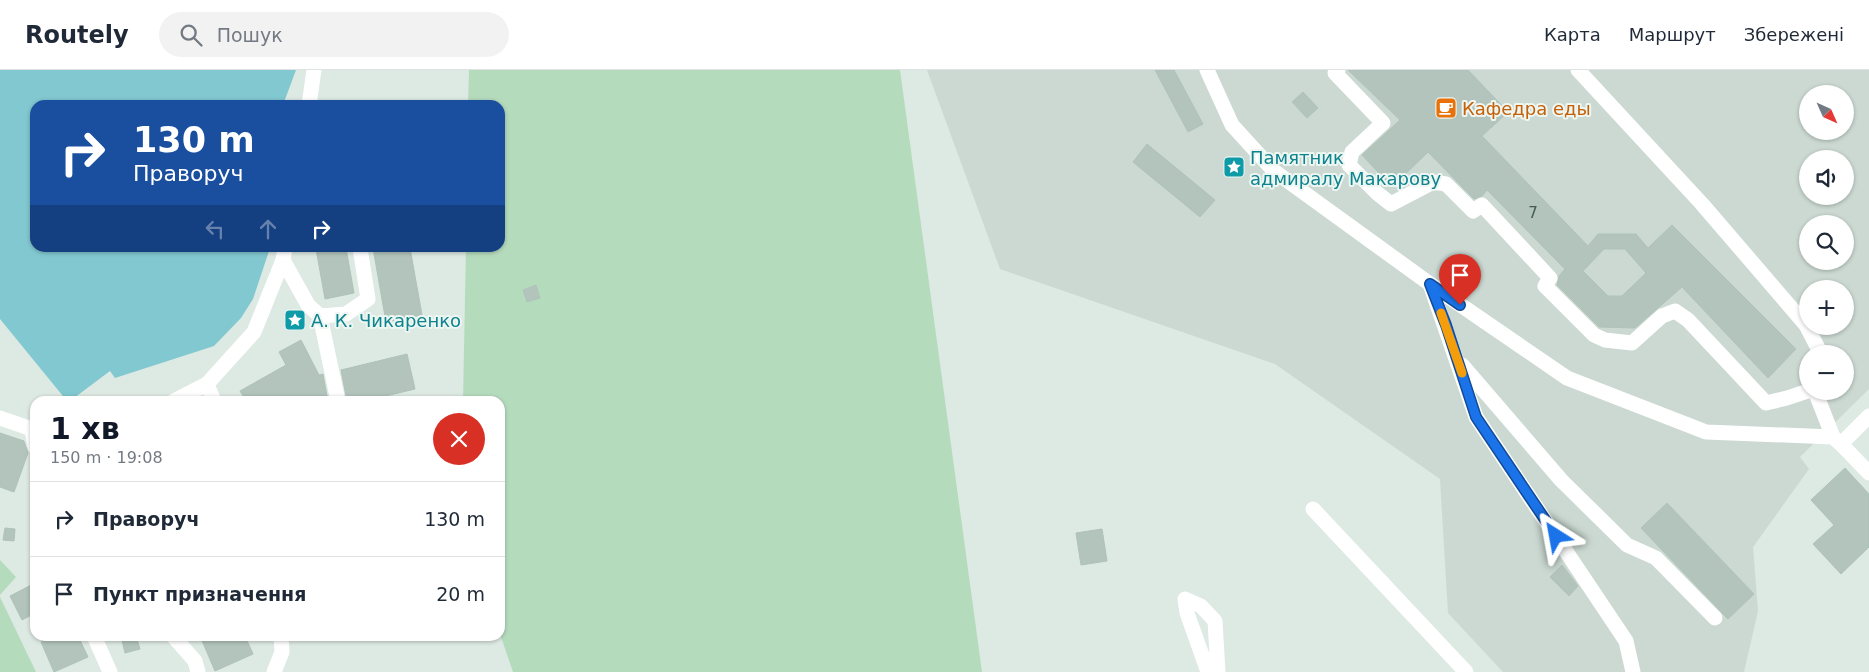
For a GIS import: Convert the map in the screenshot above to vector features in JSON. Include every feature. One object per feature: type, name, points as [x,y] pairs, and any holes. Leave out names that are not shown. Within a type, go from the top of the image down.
[{"type":"street","points":[[309,100],[314,70]]},
{"type":"street","points":[[1206,70],[1232,125],[1274,171],[1430,284],[1567,378],[1706,432],[1837,440],[1869,416]]},
{"type":"street","points":[[1338,70],[1335,73],[1383,123],[1352,152],[1349,165],[1377,193],[1392,204],[1433,182],[1446,184],[1473,211],[1482,205],[1550,278],[1544,286],[1594,335],[1605,340],[1632,343],[1662,316],[1674,311],[1688,320],[1766,403],[1799,394]]},
{"type":"street","points":[[1578,70],[1714,218],[1806,325],[1816,345]]},
{"type":"street","points":[[320,316],[346,314],[368,298],[361,252]]},
{"type":"street","points":[[284,254],[308,305],[320,316],[337,396]]},
{"type":"street","points":[[184,396],[207,384],[254,332],[284,254]]},
{"type":"street","points":[[1430,284],[1476,417],[1626,641],[1633,672]]},
{"type":"street","points":[[1456,358],[1561,480],[1627,545],[1656,558],[1715,618]]},
{"type":"street","points":[[207,384],[212,396]]},
{"type":"street","points":[[1819,400],[1837,440],[1869,473]]},
{"type":"street","points":[[0,418],[30,429]]},
{"type":"street","points":[[1313,509],[1466,672]]},
{"type":"street","points":[[1208,672],[1185,599],[1201,606],[1215,621],[1218,672]]},
{"type":"street","points":[[96,641],[110,672]]},
{"type":"street","points":[[177,641],[195,661],[198,672]]},
{"type":"street","points":[[274,672],[282,652],[281,641]]},
{"type":"shaded area","points":[[927,70],[1869,70],[1869,389],[1800,457],[1809,469],[1753,547],[1758,611],[1744,672],[1503,672],[1448,613],[1440,479],[1275,364],[1000,269]]},
{"type":"green space","points":[[469,70],[900,70],[982,672],[513,672],[502,641],[505,641],[505,396],[463,396],[466,252],[505,252],[505,100],[468,100]]},
{"type":"green space","points":[[0,560],[16,577],[0,595]]},
{"type":"green space","points":[[0,597],[36,672],[0,672]]},
{"type":"water","points":[[0,70],[296,70],[285,100],[30,100],[30,252],[269,252],[253,299],[241,318],[214,346],[115,378],[110,371],[77,396],[63,396],[0,319]]},
{"type":"building","points":[[1155,70],[1174,70],[1203,124],[1188,132]]},
{"type":"building","points":[[1348,70],[1468,70],[1508,112],[1482,136],[1588,246],[1598,234],[1636,234],[1648,248],[1672,225],[1796,349],[1768,378],[1682,287],[1635,328],[1599,327],[1557,285],[1559,276],[1565,269],[1487,190],[1482,196],[1474,199],[1428,152],[1392,187],[1362,155],[1400,120]],"holes":[[[1604,249],[1625,249],[1646,273],[1622,296],[1608,296],[1583,271]]]},
{"type":"building","points":[[1303,92],[1318,108],[1307,118],[1292,102]]},
{"type":"building","points":[[1147,144],[1215,200],[1200,217],[1133,162]]},
{"type":"building","points":[[317,252],[347,252],[354,293],[325,299]]},
{"type":"building","points":[[374,252],[411,252],[422,315],[386,322]]},
{"type":"building","points":[[536,285],[540,298],[527,302],[523,290]]},
{"type":"building","points":[[301,340],[319,375],[323,374],[327,396],[243,396],[240,391],[286,365],[279,352]]},
{"type":"building","points":[[407,354],[415,389],[386,396],[346,396],[341,370]]},
{"type":"building","points":[[0,433],[24,441],[28,453],[14,492],[0,487]]},
{"type":"building","points":[[1845,468],[1869,494],[1869,547],[1841,574],[1813,544],[1834,525],[1811,500]]},
{"type":"building","points":[[1667,503],[1754,594],[1728,619],[1641,528]]},
{"type":"building","points":[[5,528],[15,529],[14,541],[3,540]]},
{"type":"building","points":[[1102,529],[1107,561],[1081,565],[1076,533]]},
{"type":"building","points":[[1562,565],[1578,586],[1569,596],[1550,577]]},
{"type":"building","points":[[30,586],[30,616],[22,620],[10,596]]},
{"type":"building","points":[[80,641],[88,657],[54,672],[41,642]]},
{"type":"building","points":[[122,641],[138,641],[140,649],[125,653]]},
{"type":"building","points":[[202,641],[247,641],[253,654],[215,671]]},
{"type":"slow traffic","points":[[1441,313],[1462,373]]},
{"type":"place","name":"Кафедра еды","points":[[1446,108]]},
{"type":"place","name":"Памятник адмиралу Макарову","points":[[1234,167]]},
{"type":"place","name":"А. К. Чикаренко","points":[[295,320]]},
{"type":"route","points":[[1460,305],[1430,284],[1446,325],[1476,417],[1556,536]]}]
